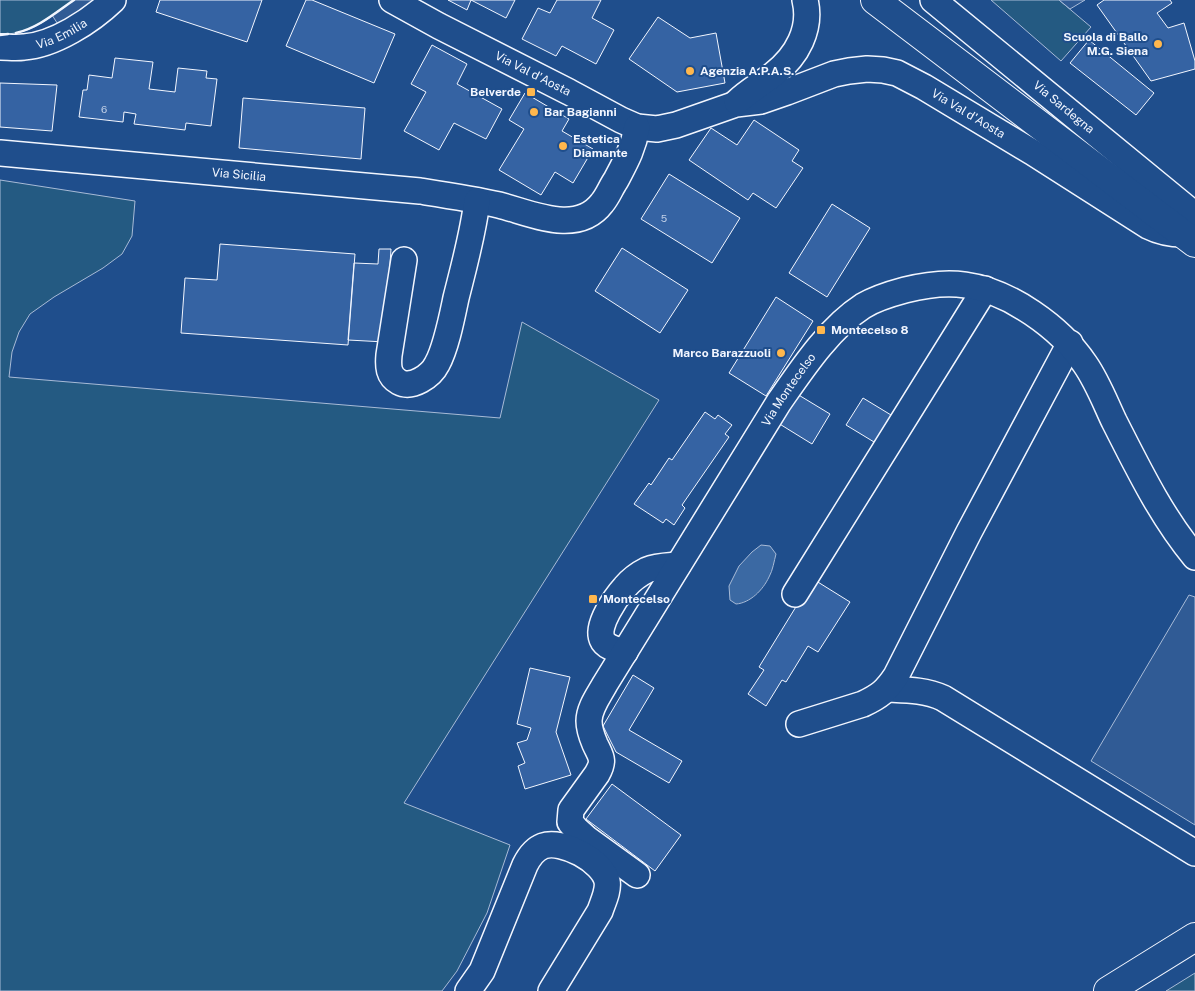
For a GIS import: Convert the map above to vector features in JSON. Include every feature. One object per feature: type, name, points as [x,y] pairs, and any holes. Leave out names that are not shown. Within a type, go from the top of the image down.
[{"type":"main road","points":[[875,0],[1191,230]]},
{"type":"main road","points":[[1108,991],[1195,937]]},
{"type":"street","name":"Via Emilia","points":[[0,47],[24,47],[40,44],[55,38],[87,20],[113,0]]},
{"type":"street","name":"Via Val d'Aosta","points":[[392,0],[621,120],[638,127],[656,128],[676,125],[736,104],[761,101],[849,70],[867,69],[897,73],[924,87],[1032,152],[1148,226],[1172,234],[1191,230]]},
{"type":"street","name":"Via Val d'Aosta","points":[[736,104],[781,68],[798,48],[806,26],[805,0]]},
{"type":"street","name":"Via Sardegna","points":[[932,0],[1191,230]]},
{"type":"street","name":"Via Sicilia","points":[[0,153],[420,191],[500,205],[550,219],[570,221],[586,217],[598,208],[605,199],[634,144],[638,127]]},
{"type":"street","points":[[404,260],[388,370],[393,377],[405,384],[423,379],[432,372],[438,363],[454,309],[474,224],[477,201]]},
{"type":"street","name":"Via Montecelso","points":[[637,875],[576,829],[570,822],[571,810],[601,767],[602,760],[591,733],[590,712],[605,684],[784,394],[838,327],[863,306],[876,299],[914,288],[954,284],[985,289],[1021,306],[1040,318],[1070,344],[1086,366],[1157,504],[1195,556]]},
{"type":"street","points":[[795,594],[985,289]]},
{"type":"street","points":[[799,724],[863,704],[887,689],[896,676],[1070,344]]},
{"type":"street","points":[[625,652],[607,645],[602,640],[602,626],[612,603],[625,586],[641,574],[657,567],[678,565]]},
{"type":"street","points":[[887,689],[926,692],[943,698],[1195,853]]},
{"type":"street","points":[[468,991],[482,971],[530,856],[537,849],[550,845],[566,847],[585,856],[602,870],[607,881],[605,897],[600,911],[551,991]]},
{"type":"shaded area","points":[[0,0],[74,0],[45,21],[27,30],[0,35]]},
{"type":"shaded area","points":[[74,0],[101,0],[61,29],[52,15]]},
{"type":"shaded area","points":[[991,0],[1059,0],[1091,27],[1061,61]]},
{"type":"shaded area","points":[[1059,0],[1085,0],[1070,9]]},
{"type":"shaded area","points":[[0,180],[135,201],[132,236],[122,254],[30,314],[19,332],[12,352],[9,377],[500,418],[522,322],[659,400],[404,803],[510,845],[487,913],[457,971],[442,991],[0,991]]},
{"type":"shaded area","points":[[761,545],[770,546],[776,554],[770,574],[756,595],[736,604],[730,600],[729,586],[739,566]]},
{"type":"shaded area","points":[[1189,595],[1195,597],[1195,825],[1091,761]]},
{"type":"shaded area","points":[[1195,973],[1195,991],[1166,991]]},
{"type":"building","points":[[160,0],[262,0],[247,42],[156,12]]},
{"type":"building","points":[[306,0],[312,0],[395,34],[374,83],[286,46]]},
{"type":"building","points":[[448,0],[471,0],[467,10]]},
{"type":"building","points":[[471,0],[515,0],[506,18]]},
{"type":"building","points":[[557,0],[601,0],[592,18],[614,30],[596,64],[562,46],[556,56],[522,39],[538,8],[550,13]]},
{"type":"building","name":"Scuola di Ballo M.G. Siena","points":[[1104,0],[1170,0],[1172,3],[1157,13],[1168,28],[1184,23],[1195,61],[1195,69],[1151,81],[1097,5]]},
{"type":"building","points":[[658,17],[690,38],[716,33],[725,83],[677,92],[629,59]]},
{"type":"building","points":[[1089,40],[1154,93],[1136,115],[1070,63]]},
{"type":"building","points":[[432,45],[467,64],[457,84],[502,109],[486,139],[454,123],[439,150],[404,131],[426,92],[411,84]]},
{"type":"building","points":[[115,58],[153,62],[149,89],[175,92],[178,68],[207,71],[206,78],[217,79],[211,126],[186,123],[185,130],[134,124],[136,114],[124,112],[123,122],[79,117],[83,90],[87,90],[89,75],[112,78]]},
{"type":"building","points":[[0,83],[57,85],[52,131],[0,127]]},
{"type":"building","points":[[525,93],[569,119],[562,131],[593,149],[573,183],[555,172],[541,195],[499,170],[524,129],[509,120]]},
{"type":"building","points":[[243,98],[365,108],[361,159],[239,148]]},
{"type":"building","points":[[754,120],[799,150],[792,161],[803,168],[776,208],[753,193],[748,200],[689,160],[711,128],[737,145]]},
{"type":"building","points":[[669,174],[740,218],[712,263],[641,219]]},
{"type":"building","points":[[832,204],[870,228],[827,297],[789,273]]},
{"type":"building","points":[[220,244],[355,254],[348,345],[181,333],[185,278],[217,280]]},
{"type":"building","points":[[622,248],[688,290],[660,333],[595,291]]},
{"type":"building","points":[[379,249],[391,249],[385,342],[348,340],[354,263],[378,264]]},
{"type":"building","points":[[776,297],[813,321],[766,396],[729,373]]},
{"type":"building","points":[[797,394],[830,414],[812,444],[778,423]]},
{"type":"building","points":[[863,398],[896,418],[879,445],[846,425]]},
{"type":"building","points":[[705,412],[715,419],[718,415],[732,425],[725,434],[729,437],[682,505],[685,508],[674,525],[666,519],[663,523],[634,504],[649,483],[651,485],[669,458],[672,460]]},
{"type":"building","points":[[813,579],[850,602],[818,652],[808,646],[786,682],[782,680],[766,706],[748,694],[764,670],[759,667]]},
{"type":"building","points":[[530,668],[570,677],[556,732],[571,775],[525,789],[518,766],[525,763],[517,743],[527,740],[531,728],[517,724]]},
{"type":"building","points":[[633,675],[654,688],[629,730],[682,761],[669,783],[616,752],[603,726]]},
{"type":"building","points":[[612,784],[681,835],[655,871],[586,819]]},
{"type":"wall","points":[[16,33],[39,24],[74,0]]},
{"type":"wall","points":[[0,35],[8,34]]},
{"type":"place","name":"Scuola di Ballo M.G. Siena","points":[[1158,44]]},
{"type":"place","name":"Agenzia A.P.A.S.","points":[[690,71]]},
{"type":"place","name":"Belverde","points":[[531,92]]},
{"type":"place","name":"Bar Bagianni","points":[[534,112]]},
{"type":"place","name":"Estetica Diamante","points":[[563,146]]},
{"type":"place","name":"Montecelso 8","points":[[821,330]]},
{"type":"place","name":"Marco Barazzuoli","points":[[781,353]]},
{"type":"place","name":"Montecelso","points":[[593,599]]}]
